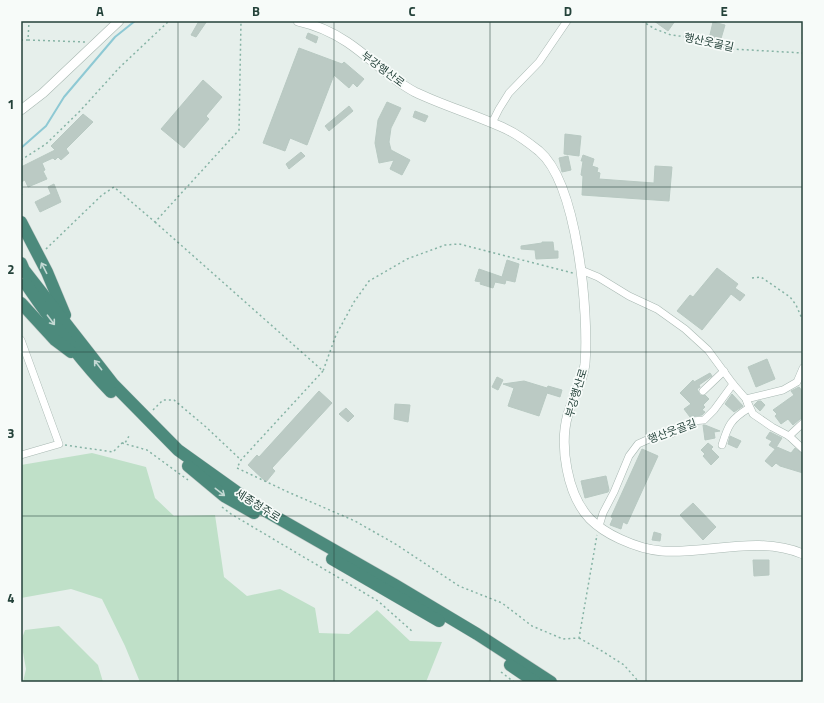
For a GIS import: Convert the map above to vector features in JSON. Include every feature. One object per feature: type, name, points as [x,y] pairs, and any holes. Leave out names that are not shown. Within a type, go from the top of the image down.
[{"type":"highway","points":[[21,222],[47,272],[70,329]]},
{"type":"highway","name":"세종청주로","points":[[21,263],[24,270],[113,384],[184,455],[255,506],[395,585],[477,634],[551,682]]},
{"type":"highway","name":"세종청주로","points":[[21,277],[50,320],[94,374],[163,447],[224,496],[469,638],[536,682]]},
{"type":"highway","points":[[21,303],[55,340],[85,363]]},
{"type":"street","points":[[21,110],[43,93],[119,21]]},
{"type":"street","name":"부강행산로","points":[[298,21],[313,24],[346,42],[402,85],[448,106],[508,130],[538,151],[547,159],[553,168],[566,199],[582,273],[585,322],[585,364],[566,425],[566,458],[568,476],[576,497],[586,513],[611,535],[627,543],[643,548],[676,552],[710,548],[770,546],[803,554]]},
{"type":"street","points":[[492,123],[509,93],[539,62],[567,21]]},
{"type":"street","points":[[582,273],[598,277],[629,296],[658,309],[685,329],[708,350],[746,399],[753,414],[789,436],[803,449]]},
{"type":"street","points":[[21,340],[59,444],[21,455]]},
{"type":"street","points":[[746,399],[783,390],[797,382],[803,368]]},
{"type":"street","points":[[703,391],[724,371]]},
{"type":"street","points":[[797,382],[803,388]]},
{"type":"street","name":"행산웃골길","points":[[599,526],[603,513],[614,492],[629,456],[638,444],[658,435],[671,434],[692,421],[704,420],[714,410],[733,384]]},
{"type":"street","points":[[722,445],[729,424],[740,413],[749,408]]},
{"type":"street","points":[[789,436],[803,423]]},
{"type":"path","points":[[28,21],[28,40]]},
{"type":"path","points":[[21,160],[46,144],[80,111],[120,67],[169,21]]},
{"type":"path","points":[[155,222],[239,130],[241,21]]},
{"type":"path","name":"행산웃골길","points":[[642,21],[655,29],[671,35],[688,37],[714,46],[732,49],[803,53]]},
{"type":"path","points":[[21,40],[96,42]]},
{"type":"path","points":[[44,251],[102,195],[114,187],[323,371]]},
{"type":"path","points":[[582,273],[459,244],[445,245],[407,259],[369,282],[354,302],[336,335],[323,371],[241,460],[237,468],[355,521],[397,545],[459,586],[502,603],[532,626],[563,639],[579,638],[624,665],[639,682]]},
{"type":"path","points":[[752,278],[761,277],[790,297],[796,305],[803,321]]},
{"type":"path","points":[[153,410],[163,400],[174,400],[206,427],[241,460]]},
{"type":"path","points":[[59,444],[113,452],[122,443],[125,443],[128,436]]},
{"type":"path","points":[[122,443],[147,450],[190,481]]},
{"type":"path","points":[[220,505],[231,514],[378,601],[413,632]]},
{"type":"path","points":[[579,638],[599,526]]},
{"type":"path","points":[[501,672],[514,682]]},
{"type":"green space","points":[[92,453],[146,467],[155,498],[174,516],[215,515],[224,577],[247,596],[280,589],[315,608],[319,633],[349,634],[377,610],[410,641],[442,642],[426,682],[140,682],[125,646],[102,599],[71,589],[21,598],[21,465]]},
{"type":"green space","points":[[59,626],[98,665],[103,682],[23,682],[26,669],[21,641],[25,630]]},
{"type":"building","points":[[199,21],[207,21],[196,37],[191,35]]},
{"type":"building","points":[[654,21],[675,21],[668,31]]},
{"type":"building","points":[[713,22],[725,25],[720,42],[709,39]]},
{"type":"building","points":[[308,33],[318,37],[316,43],[306,38]]},
{"type":"building","points":[[299,48],[342,64],[344,62],[364,79],[357,87],[353,83],[349,88],[334,75],[307,145],[290,138],[285,151],[263,143]]},
{"type":"building","points":[[203,80],[222,97],[206,116],[209,119],[184,148],[161,129]]},
{"type":"building","points":[[387,102],[401,108],[391,128],[389,142],[391,150],[410,160],[402,175],[390,169],[394,160],[379,163],[375,143],[378,120]]},
{"type":"building","points":[[349,106],[353,111],[329,131],[325,126]]},
{"type":"building","points":[[415,111],[428,116],[425,122],[413,117]]},
{"type":"building","points":[[83,114],[93,122],[66,149],[69,153],[61,160],[58,157],[55,160],[53,158],[42,163],[45,170],[43,171],[47,179],[28,187],[25,180],[21,182],[21,167],[55,150],[51,146]]},
{"type":"building","points":[[565,134],[581,136],[579,156],[564,154]]},
{"type":"building","points":[[301,152],[305,156],[289,169],[286,164]]},
{"type":"building","points":[[583,155],[594,159],[592,166],[598,168],[597,172],[600,173],[599,179],[654,183],[655,166],[672,167],[669,201],[582,195],[583,176],[581,175],[583,161],[581,161]]},
{"type":"building","points":[[568,156],[571,170],[562,172],[559,158]]},
{"type":"building","points":[[54,184],[61,202],[40,212],[35,202],[51,194],[48,187]]},
{"type":"building","points":[[542,242],[553,242],[554,251],[558,251],[558,258],[536,259],[535,250],[521,249],[521,246]]},
{"type":"building","points":[[507,260],[519,264],[515,282],[506,280],[505,284],[495,282],[493,288],[480,284],[481,282],[475,281],[479,269],[502,277]]},
{"type":"building","points":[[717,268],[738,284],[735,288],[745,295],[740,301],[731,294],[702,330],[677,311],[690,295],[693,297]]},
{"type":"building","points":[[767,359],[775,379],[756,387],[748,367]]},
{"type":"building","points":[[710,373],[712,376],[699,385],[700,387],[697,389],[700,395],[705,395],[709,399],[703,405],[705,407],[702,410],[705,412],[702,415],[690,417],[684,409],[691,404],[680,393],[693,380],[694,382]]},
{"type":"building","points":[[497,377],[503,380],[498,390],[492,387]]},
{"type":"building","points":[[524,381],[547,388],[548,386],[562,390],[560,397],[547,393],[539,416],[508,406],[514,388],[503,384]]},
{"type":"building","points":[[799,387],[803,392],[803,418],[793,425],[788,419],[781,424],[775,416],[777,414],[773,410],[794,395],[791,391]]},
{"type":"building","points":[[319,391],[332,403],[272,468],[275,471],[266,482],[248,465],[257,455],[259,457]]},
{"type":"building","points":[[732,394],[743,406],[734,412],[725,404]]},
{"type":"building","points":[[758,401],[761,401],[765,405],[760,411],[754,405]]},
{"type":"building","points":[[395,404],[410,405],[408,422],[394,419]]},
{"type":"building","points":[[346,408],[354,416],[348,422],[339,414]]},
{"type":"building","points":[[703,425],[720,431],[714,432],[715,438],[705,440]]},
{"type":"building","points":[[770,432],[782,438],[775,449],[769,445],[772,441],[766,438]]},
{"type":"building","points":[[730,436],[741,441],[737,448],[728,444]]},
{"type":"building","points":[[708,443],[713,447],[711,449],[719,457],[711,465],[703,456],[705,454],[701,450]]},
{"type":"building","points":[[777,447],[791,453],[795,448],[803,454],[803,473],[780,466],[776,463],[772,467],[765,461]]},
{"type":"building","points":[[642,449],[658,456],[627,524],[623,522],[621,529],[610,525],[613,518],[611,517]]},
{"type":"building","points":[[606,476],[609,490],[608,492],[585,498],[581,481]]},
{"type":"building","points":[[693,503],[716,527],[703,540],[680,515]]},
{"type":"building","points":[[654,532],[661,534],[660,541],[652,540]]},
{"type":"building","points":[[753,560],[769,560],[769,575],[754,576]]},
{"type":"waterway","points":[[21,148],[46,126],[64,97],[115,37],[135,21]]}]
